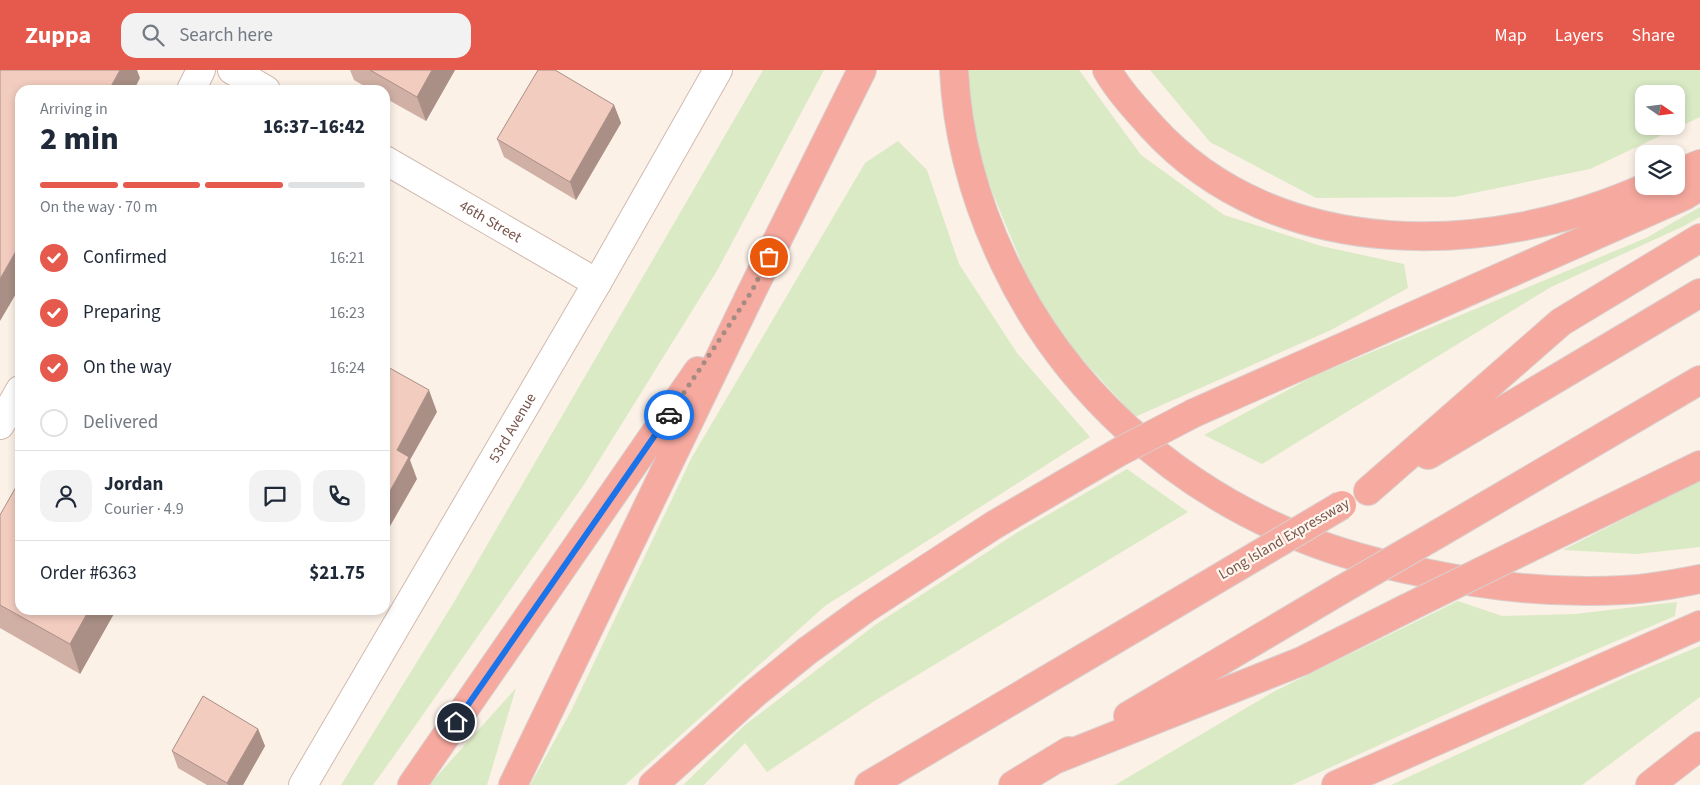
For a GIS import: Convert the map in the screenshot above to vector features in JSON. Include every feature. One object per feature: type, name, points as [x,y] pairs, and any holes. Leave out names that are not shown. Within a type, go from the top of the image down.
[{"type":"highway","points":[[513,785],[752,291],[862,70]]},
{"type":"highway","points":[[954,70],[960,129],[969,167],[983,212],[1014,284],[1055,349],[1076,376],[1126,427],[1163,459],[1190,479],[1224,501],[1303,539],[1399,568],[1446,578],[1504,587],[1553,591],[1625,590],[1700,579]]},
{"type":"highway","points":[[1108,70],[1135,108],[1162,138],[1189,162],[1226,187],[1262,204],[1298,218],[1338,229],[1418,237],[1495,232],[1540,223],[1624,198],[1635,193]]},
{"type":"highway","points":[[1685,170],[1700,164]]},
{"type":"highway","points":[[653,785],[754,694],[807,651],[865,609],[994,525],[1119,452],[1194,413],[1684,196],[1700,186]]},
{"type":"highway","points":[[1368,490],[1562,322],[1700,238]]},
{"type":"highway","points":[[412,785],[632,469],[752,291]]},
{"type":"highway","name":"Long Island Expressway","points":[[869,785],[1700,293]]},
{"type":"highway","points":[[1013,785],[1700,380]]},
{"type":"highway","points":[[1054,760],[1302,661],[1700,465]]},
{"type":"highway","points":[[1336,785],[1700,625]]},
{"type":"highway","points":[[1650,785],[1700,746]]},
{"type":"street","points":[[194,85],[201,70]]},
{"type":"street","points":[[232,70],[258,85]]},
{"type":"street","name":"53rd Avenue","points":[[303,785],[597,283],[718,70]]},
{"type":"street","name":"46th Street","points":[[390,163],[597,283]]},
{"type":"street","points":[[0,425],[15,399]]},
{"type":"green space","points":[[763,70],[824,70],[718,269],[585,483],[373,785],[341,785],[454,602]]},
{"type":"green space","points":[[963,70],[1079,70],[1141,155],[1224,215],[1321,246],[1404,264],[1408,288],[1331,330],[1135,417],[1044,317],[981,165]]},
{"type":"green space","points":[[1150,70],[1700,70],[1700,117],[1685,124],[1685,85],[1635,85],[1635,135],[1662,135],[1641,145],[1635,145],[1635,148],[1590,169],[1454,197],[1316,198],[1210,142]]},
{"type":"green space","points":[[898,141],[927,170],[959,264],[1017,353],[1090,437],[825,606],[625,785],[530,785],[571,711],[692,457],[865,163]]},
{"type":"green space","points":[[1700,207],[1700,217],[1551,287],[1262,464],[1204,435],[1314,376],[1646,238]]},
{"type":"green space","points":[[1127,469],[1188,512],[876,700],[767,772],[745,743],[704,785],[683,785],[745,725],[875,625],[1018,532]]},
{"type":"green space","points":[[1700,480],[1700,547],[1637,554],[1563,550]]},
{"type":"green space","points":[[1458,601],[1502,616],[1575,614],[1677,602],[1675,616],[1475,701],[1292,785],[1115,785],[1275,691]]},
{"type":"green space","points":[[1700,646],[1700,697],[1582,785],[1391,785],[1628,676]]},
{"type":"green space","points":[[516,688],[487,785],[429,785]]},
{"type":"building","points":[[0,70],[120,70],[112,85],[15,85],[15,253],[0,279]]},
{"type":"building","points":[[370,70],[432,70],[417,97]]},
{"type":"building","points":[[538,70],[555,70],[614,105],[570,182],[497,139]]},
{"type":"building","points":[[390,368],[429,390],[397,450],[409,457],[390,491]]},
{"type":"building","points":[[15,489],[15,613],[0,605],[0,515]]},
{"type":"building","points":[[18,615],[86,615],[70,644]]},
{"type":"building","points":[[203,696],[258,729],[227,783],[172,751]]},
{"type":"way so far","points":[[669,415],[752,291],[769,257]]},
{"type":"route","points":[[456,722],[669,415]]}]
